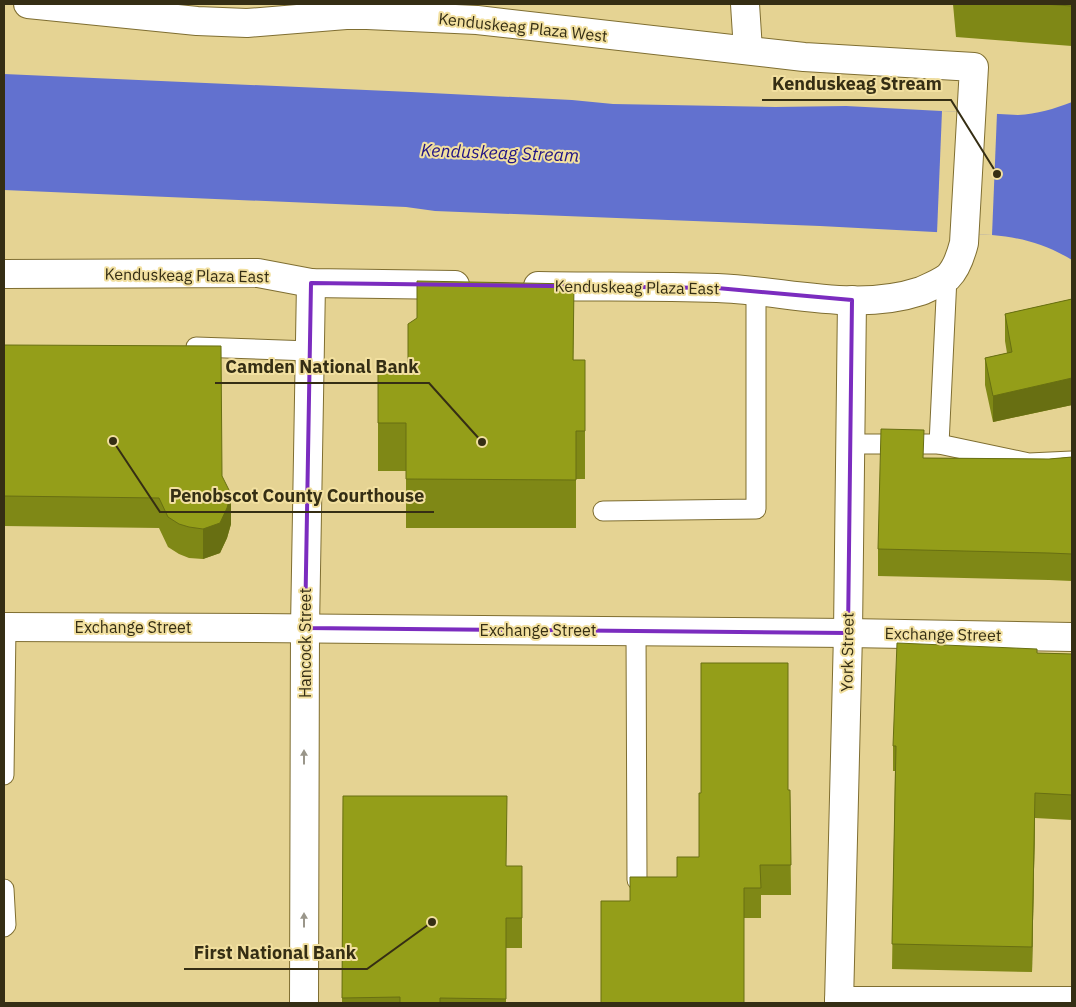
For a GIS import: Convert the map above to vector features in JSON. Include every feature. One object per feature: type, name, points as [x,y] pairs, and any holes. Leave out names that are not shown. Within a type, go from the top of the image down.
[{"type":"street","name":"Kenduskeag Plaza West","points":[[28,4],[197,21],[247,23],[280,12],[477,20],[804,56],[974,67],[971,112]]},
{"type":"street","points":[[745,4],[748,50]]},
{"type":"street","name":"Kenduskeag Plaza East","points":[[518,286],[717,288],[852,300],[874,300],[902,296],[928,288],[947,277],[954,270],[962,252],[965,234],[971,112]]},
{"type":"street","name":"Kenduskeag Plaza East","points":[[4,274],[258,273],[311,283],[478,285]]},
{"type":"street","name":"Hancock Street","points":[[304,1003],[305,628],[311,283]]},
{"type":"street","name":"York Street","points":[[839,1002],[848,633],[852,300]]},
{"type":"street","name":"Exchange Street","points":[[5,627],[636,631],[1072,637]]},
{"type":"street","points":[[839,1002],[1072,1001]]},
{"type":"lane","points":[[939,444],[947,277]]},
{"type":"lane","points":[[603,511],[756,509],[756,291]]},
{"type":"lane","points":[[179,348],[310,351]]},
{"type":"lane","points":[[850,444],[939,444],[1029,463],[1072,461]]},
{"type":"lane","points":[[4,775],[5,627]]},
{"type":"lane","points":[[636,631],[637,880]]},
{"type":"lane","points":[[4,889],[6,925],[4,927]]},
{"type":"highlighted area","points":[[311,283],[717,288],[852,300],[848,633],[305,628]]},
{"type":"water","points":[[4,74],[411,92],[572,100],[613,104],[775,107],[846,106],[1018,115],[1045,111],[1072,102],[1072,260],[1034,243],[992,235],[4,190]]},
{"type":"pier","points":[[942,111],[997,113],[992,235],[937,233]]},
{"type":"building","points":[[1043,4],[1072,4],[1072,6]]},
{"type":"building","points":[[417,281],[574,284],[573,360],[585,360],[585,431],[576,431],[576,480],[406,479],[406,423],[378,423],[378,365],[408,365],[408,324],[417,318]]},
{"type":"building","points":[[1072,299],[1072,378],[993,396],[985,358],[1012,352],[1005,314]]},
{"type":"building","points":[[4,345],[221,346],[222,476],[231,494],[220,523],[203,529],[179,524],[168,517],[159,498],[4,496]]},
{"type":"building","points":[[881,429],[924,430],[923,458],[1049,459],[1072,457],[1072,554],[878,549]]},
{"type":"building","points":[[897,643],[1037,649],[1037,653],[1072,654],[1072,795],[1035,793],[1032,947],[892,944],[896,746],[893,746]]},
{"type":"building","points":[[701,663],[788,663],[788,790],[790,790],[791,865],[760,865],[761,888],[744,888],[744,1003],[601,1003],[601,901],[630,901],[630,877],[677,877],[677,857],[699,857]]},
{"type":"building","points":[[343,796],[507,796],[506,866],[522,866],[522,918],[506,918],[506,999],[440,998],[440,1003],[400,1003],[400,997],[342,998]]},
{"type":"place","name":"Kenduskeag Stream","points":[[997,174]]},
{"type":"place","name":"Penobscot County Courthouse","points":[[113,441]]},
{"type":"place","name":"Camden National Bank","points":[[482,442]]},
{"type":"place","name":"First National Bank","points":[[432,922]]}]
